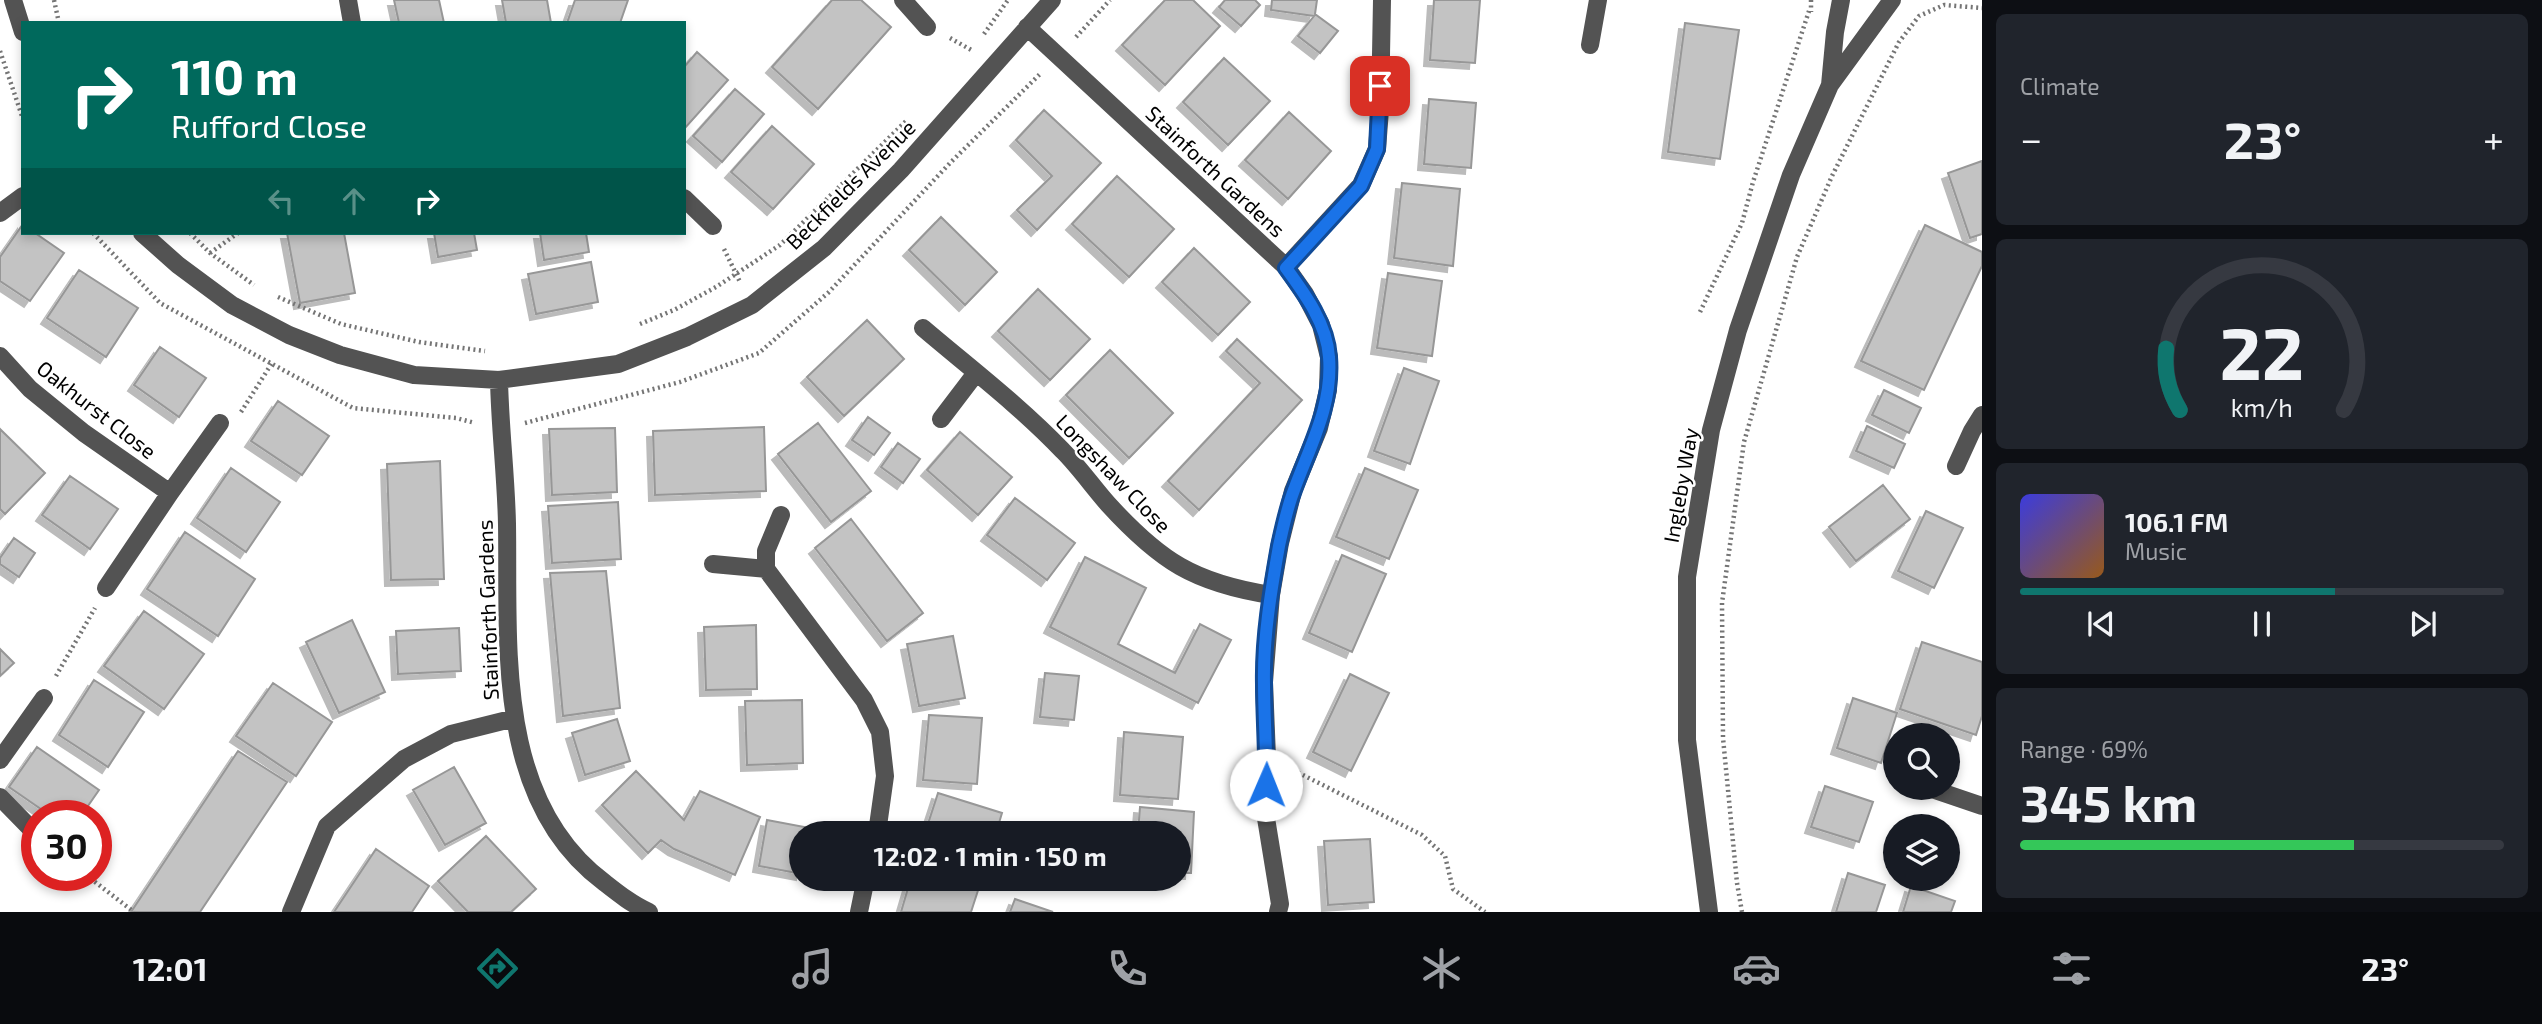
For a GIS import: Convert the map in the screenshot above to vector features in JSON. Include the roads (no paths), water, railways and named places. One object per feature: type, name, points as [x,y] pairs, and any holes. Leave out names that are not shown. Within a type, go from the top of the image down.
[{"type":"street","points":[[13,0],[21,26]]},
{"type":"street","points":[[348,0],[352,21]]},
{"type":"street","points":[[903,0],[928,27]]},
{"type":"street","name":"Beckfields Avenue","points":[[144,235],[178,265],[232,305],[289,335],[340,355],[414,375],[499,380],[618,364],[687,337],[752,305],[824,248],[901,170],[1052,0]]},
{"type":"street","points":[[1286,268],[1361,186],[1377,149],[1382,0]]},
{"type":"street","points":[[1590,45],[1598,0]]},
{"type":"street","name":"Ingleby Way","points":[[1830,85],[1841,0]]},
{"type":"street","name":"Ingleby Way","points":[[1709,912],[1687,740],[1687,577],[1711,430],[1738,330],[1791,175],[1830,85],[1892,0]]},
{"type":"street","name":"Stainforth Gardens","points":[[1027,27],[1286,268],[1305,294],[1321,325],[1329,356],[1328,390],[1319,429],[1293,491],[1280,543],[1271,595],[1264,682],[1267,757],[1265,813],[1280,904],[1279,912]]},
{"type":"street","points":[[0,213],[21,197]]},
{"type":"street","points":[[686,200],[713,226]]},
{"type":"street","name":"Longshaw Close","points":[[923,328],[1014,404],[1065,452],[1107,503],[1147,545],[1206,581],[1271,595]]},
{"type":"street","name":"Oakhurst Close","points":[[0,356],[39,397],[84,433],[170,493]]},
{"type":"street","points":[[941,419],[976,373]]},
{"type":"street","name":"Stainforth Gardens","points":[[499,380],[507,516],[509,669],[515,718],[526,769],[552,828],[590,872],[637,907],[649,912]]},
{"type":"street","points":[[1956,466],[1982,415]]},
{"type":"street","points":[[106,588],[220,423]]},
{"type":"street","points":[[781,515],[766,551],[766,569],[864,700],[880,732],[885,776],[879,821]]},
{"type":"street","points":[[713,564],[766,569]]},
{"type":"street","points":[[0,760],[44,698]]},
{"type":"street","points":[[291,912],[327,826],[404,759],[451,734],[515,718]]},
{"type":"street","points":[[0,797],[21,819]]},
{"type":"street","points":[[1960,799],[1982,806]]},
{"type":"street","points":[[859,912],[863,891]]}]
